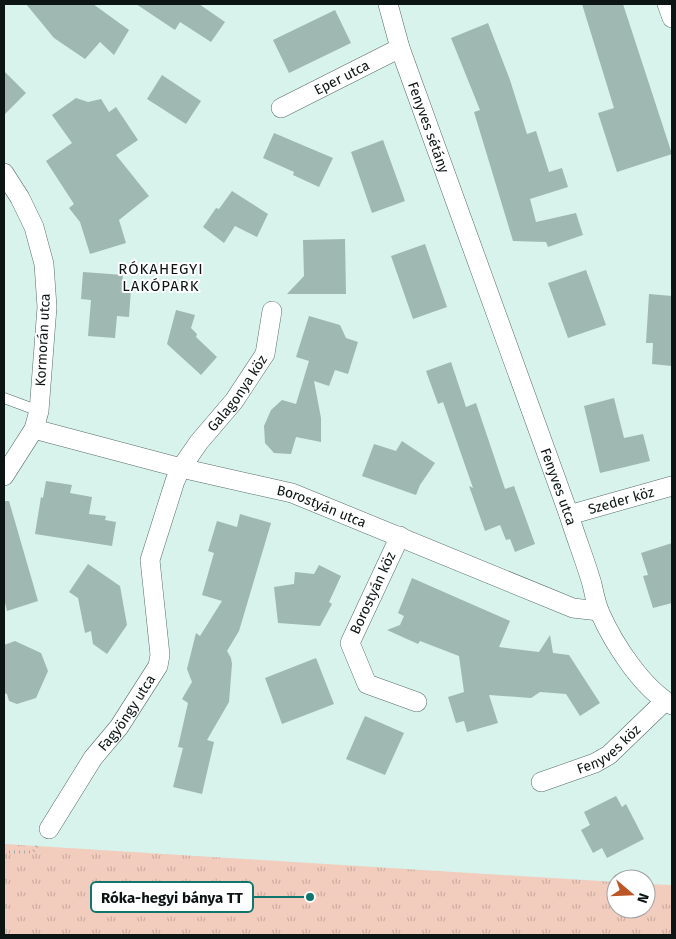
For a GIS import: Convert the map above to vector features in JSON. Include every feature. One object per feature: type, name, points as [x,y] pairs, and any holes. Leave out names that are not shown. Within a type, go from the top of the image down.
[{"type":"street","name":"Fenyves sétány","points":[[388,4],[400,48],[474,250]]},
{"type":"street","points":[[667,4],[672,18]]},
{"type":"street","name":"Eper utca","points":[[281,108],[400,48]]},
{"type":"street","name":"Kormorán utca","points":[[4,174],[20,198],[34,227],[44,264],[47,307],[36,420],[4,476]]},
{"type":"street","name":"Fenyves utca","points":[[474,250],[569,515],[599,611],[614,640],[640,677],[669,703]]},
{"type":"street","name":"Galagonya köz","points":[[181,468],[199,442],[234,401],[265,354],[272,310]]},
{"type":"street","name":"Borostyán utca","points":[[36,420],[181,468],[292,492],[573,608],[599,611]]},
{"type":"street","name":"Fagyöngy utca","points":[[48,829],[93,758],[119,728],[158,666],[160,655],[150,560],[175,481],[181,468]]},
{"type":"street","name":"Szeder köz","points":[[569,515],[672,486]]},
{"type":"street","name":"Borostyán köz","points":[[400,536],[350,643],[367,684],[417,702]]},
{"type":"street","name":"Fenyves köz","points":[[541,782],[594,763],[609,755],[669,703]]},
{"type":"lane","points":[[4,398],[36,420]]},
{"type":"path","points":[[4,852],[33,852],[48,829]]},
{"type":"green space","points":[[4,844],[606,881],[606,919],[656,919],[656,884],[672,885],[672,935],[4,935]]},
{"type":"building","points":[[26,4],[93,4],[129,30],[114,55],[100,42],[85,59],[54,38]]},
{"type":"building","points":[[136,4],[199,4],[225,22],[211,42],[180,22],[175,30]]},
{"type":"building","points":[[582,4],[623,4],[672,154],[617,172],[598,113],[614,108]]},
{"type":"building","points":[[335,10],[351,43],[289,73],[273,40]]},
{"type":"building","points":[[488,23],[510,80],[527,134],[536,131],[549,172],[562,168],[568,187],[530,199],[536,222],[576,213],[583,235],[548,247],[546,242],[513,241],[474,112],[480,110],[451,38]]},
{"type":"building","points":[[4,71],[26,93],[4,115]]},
{"type":"building","points":[[162,75],[201,101],[186,124],[147,99]]},
{"type":"building","points":[[76,98],[88,102],[101,99],[109,112],[116,107],[138,140],[116,155],[149,196],[119,220],[126,243],[90,254],[80,222],[69,208],[74,204],[46,161],[72,143],[52,115]]},
{"type":"building","points":[[274,133],[333,158],[319,187],[293,175],[294,172],[263,158]]},
{"type":"building","points":[[383,140],[405,201],[372,213],[351,152]]},
{"type":"building","points":[[232,191],[268,214],[257,237],[235,226],[224,243],[203,227],[216,208],[219,209]]},
{"type":"building","points":[[345,239],[346,294],[287,294],[304,276],[303,240]]},
{"type":"building","points":[[425,244],[447,307],[413,319],[391,256]]},
{"type":"building","points":[[586,270],[606,325],[568,338],[548,283]]},
{"type":"building","points":[[83,272],[123,275],[122,288],[131,289],[129,317],[117,316],[115,338],[88,336],[91,300],[81,299]]},
{"type":"building","points":[[649,294],[672,296],[672,366],[652,364],[653,343],[646,343]]},
{"type":"building","points":[[176,310],[195,315],[191,328],[197,334],[196,337],[217,357],[201,375],[167,344]]},
{"type":"building","points":[[309,316],[340,325],[346,338],[358,342],[348,374],[335,370],[329,386],[314,381],[321,418],[321,442],[296,437],[291,454],[274,453],[265,443],[264,426],[271,410],[282,400],[296,404],[309,361],[296,357]]},
{"type":"building","points":[[451,362],[466,407],[476,403],[505,489],[514,486],[535,544],[515,552],[510,539],[506,540],[500,525],[485,531],[469,486],[473,488],[443,402],[438,404],[426,371]]},
{"type":"building","points":[[614,398],[624,438],[643,434],[650,461],[600,473],[584,406]]},
{"type":"building","points":[[402,441],[435,463],[420,485],[416,495],[362,476],[374,444],[396,451]]},
{"type":"building","points":[[46,481],[72,485],[70,493],[92,497],[89,514],[106,516],[105,520],[116,522],[112,546],[35,534],[41,497],[43,498]]},
{"type":"building","points":[[4,501],[9,501],[38,601],[7,611],[4,599]]},
{"type":"building","points":[[240,514],[271,523],[239,631],[227,651],[232,664],[229,702],[207,740],[214,742],[202,794],[173,787],[183,748],[178,747],[188,703],[182,699],[192,682],[187,669],[196,633],[200,636],[222,601],[202,595],[214,553],[208,551],[217,521],[237,527]]},
{"type":"building","points":[[672,543],[672,603],[653,608],[643,576],[648,575],[641,553]]},
{"type":"building","points":[[88,564],[120,586],[127,625],[107,654],[93,644],[91,631],[85,633],[78,598],[69,592]]},
{"type":"building","points":[[319,565],[341,576],[329,602],[332,604],[320,626],[278,623],[274,587],[294,584],[295,572],[314,574]]},
{"type":"building","points":[[412,578],[510,621],[499,647],[539,652],[550,635],[553,653],[569,655],[600,703],[580,716],[566,694],[540,692],[531,698],[489,695],[498,723],[467,732],[464,721],[456,723],[448,697],[464,692],[459,656],[420,641],[418,644],[387,630],[400,625],[404,616],[398,613]]},
{"type":"building","points":[[15,641],[41,653],[48,671],[36,698],[17,704],[9,701],[7,694],[4,693],[4,645]]},
{"type":"building","points":[[316,658],[334,704],[282,724],[265,678]]},
{"type":"building","points":[[365,716],[404,733],[385,775],[346,759]]},
{"type":"building","points":[[616,796],[622,807],[626,804],[644,839],[607,858],[602,848],[593,853],[581,830],[590,825],[584,812]]},
{"type":"place","name":"Róka-hegyi bánya TT","points":[[310,897]]},
{"type":"district","name":"RÓKAHEGYI LAKÓPARK","points":[[161,278]]}]
